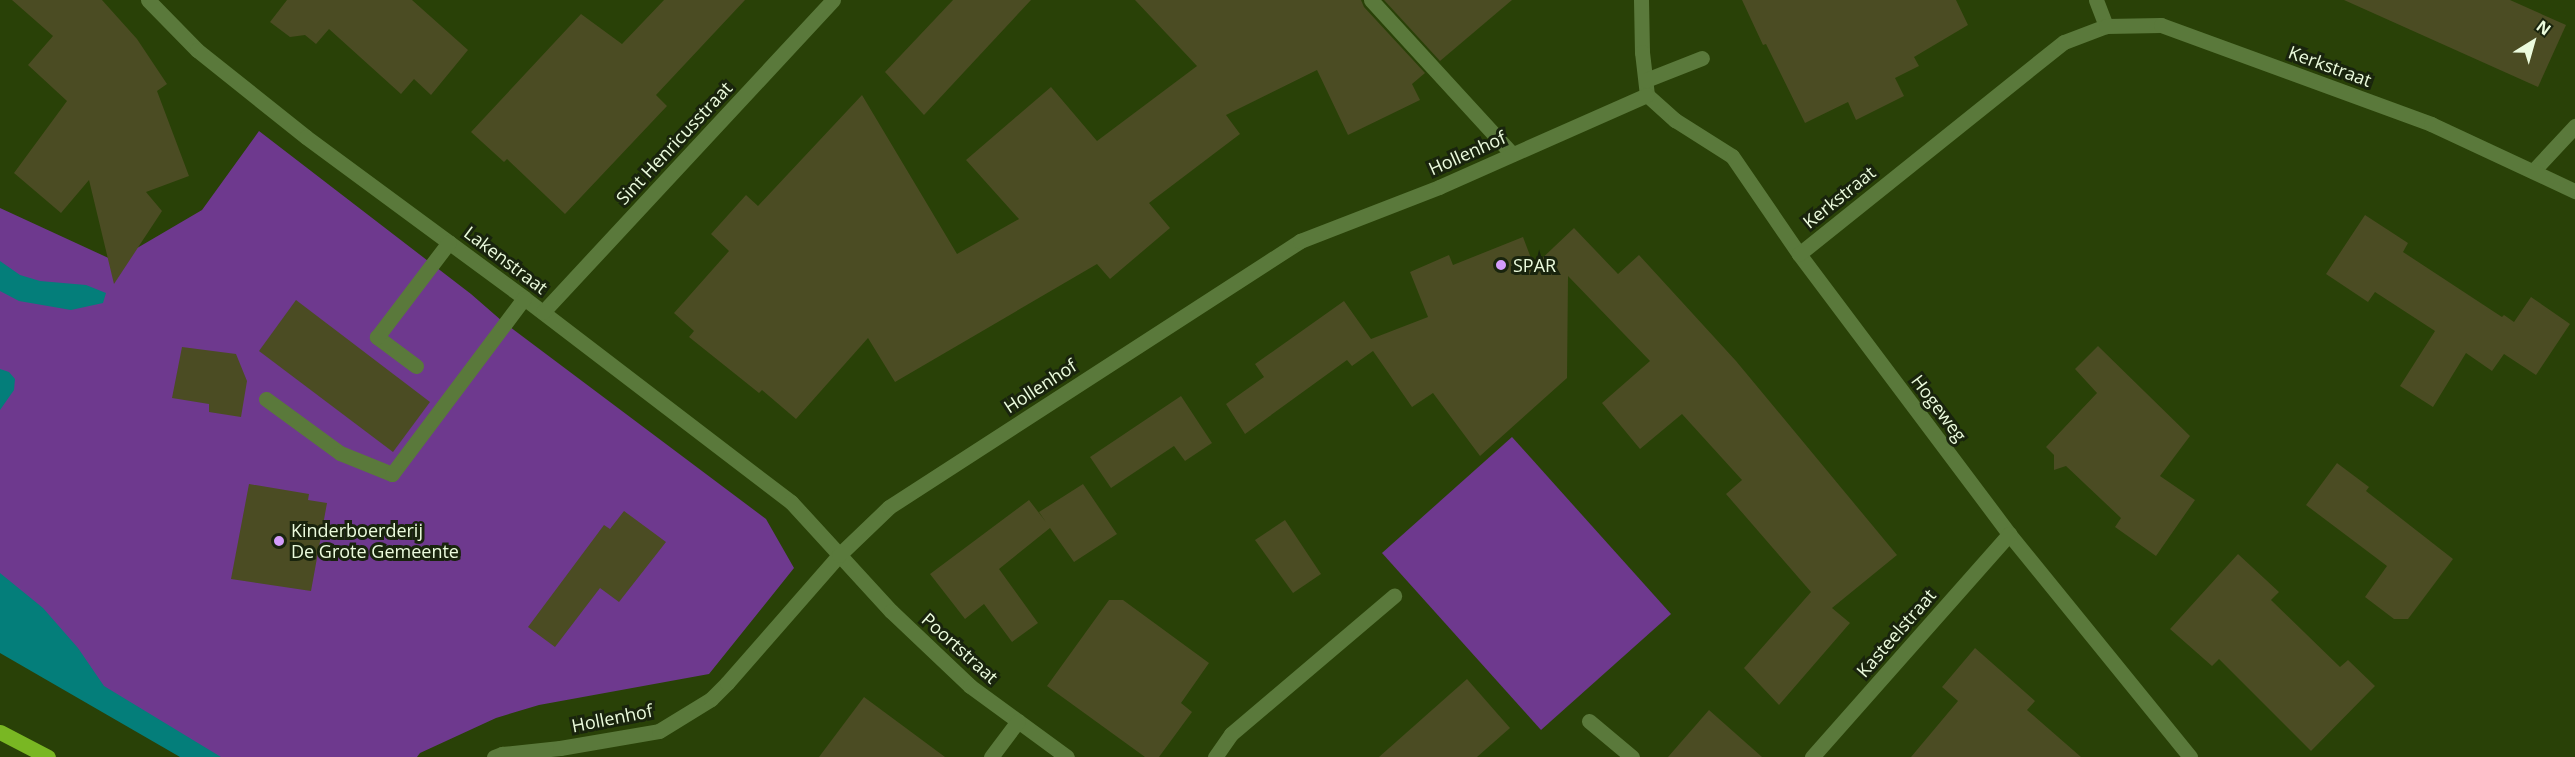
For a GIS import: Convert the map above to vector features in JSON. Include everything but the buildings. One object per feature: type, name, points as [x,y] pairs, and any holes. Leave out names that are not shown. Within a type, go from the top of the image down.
[{"type":"main road","points":[[0,732],[45,756]]},
{"type":"street","name":"Lakenstraat","points":[[148,0],[206,57],[306,137],[543,312],[790,502],[839,555]]},
{"type":"street","name":"Sint Henricusstraat","points":[[543,312],[833,0]]},
{"type":"street","points":[[1371,0],[1512,154]]},
{"type":"street","points":[[1641,0],[1642,52],[1646,88]]},
{"type":"street","points":[[2096,0],[2106,26]]},
{"type":"street","name":"Kerkstraat","points":[[1799,254],[2064,42],[2106,26],[2161,25],[2431,124],[2575,192]]},
{"type":"street","name":"Hollenhof","points":[[500,756],[659,731],[711,699],[728,683],[839,555],[889,507],[1300,241],[1439,187],[1512,154],[1702,58]]},
{"type":"street","name":"Hogeweg","points":[[1646,88],[1675,120],[1732,156],[1799,254],[2009,534],[2190,757]]},
{"type":"street","points":[[2533,171],[2575,126]]},
{"type":"street","points":[[416,366],[377,337],[449,242]]},
{"type":"street","points":[[266,399],[340,453],[392,474],[524,298]]},
{"type":"street","name":"Kasteelstraat","points":[[1812,757],[2009,534]]},
{"type":"street","name":"Poortstraat","points":[[839,555],[891,611],[970,686],[1067,757]]},
{"type":"street","points":[[1215,757],[1231,734],[1394,596]]},
{"type":"street","points":[[991,757],[1018,721]]},
{"type":"street","points":[[1589,721],[1632,757]]},
{"type":"shaded area","points":[[259,131],[471,294],[502,321],[766,519],[794,568],[709,674],[539,705],[496,718],[420,753],[417,757],[192,757],[0,634],[0,208],[115,261],[202,210]]},
{"type":"shaded area","points":[[1512,437],[1671,614],[1541,730],[1382,553]]},
{"type":"water","points":[[0,261],[20,275],[40,281],[86,285],[106,293],[103,303],[71,310],[19,301],[0,291]]},
{"type":"water","points":[[0,369],[9,372],[15,379],[14,390],[0,410]]},
{"type":"water","points":[[0,573],[43,608],[78,648],[104,686],[221,757],[180,757],[0,653]]},
{"type":"place","name":"SPAR","points":[[1501,265]]},
{"type":"place","name":"Kinderboerderij De Grote Gemeente","points":[[279,541]]}]
